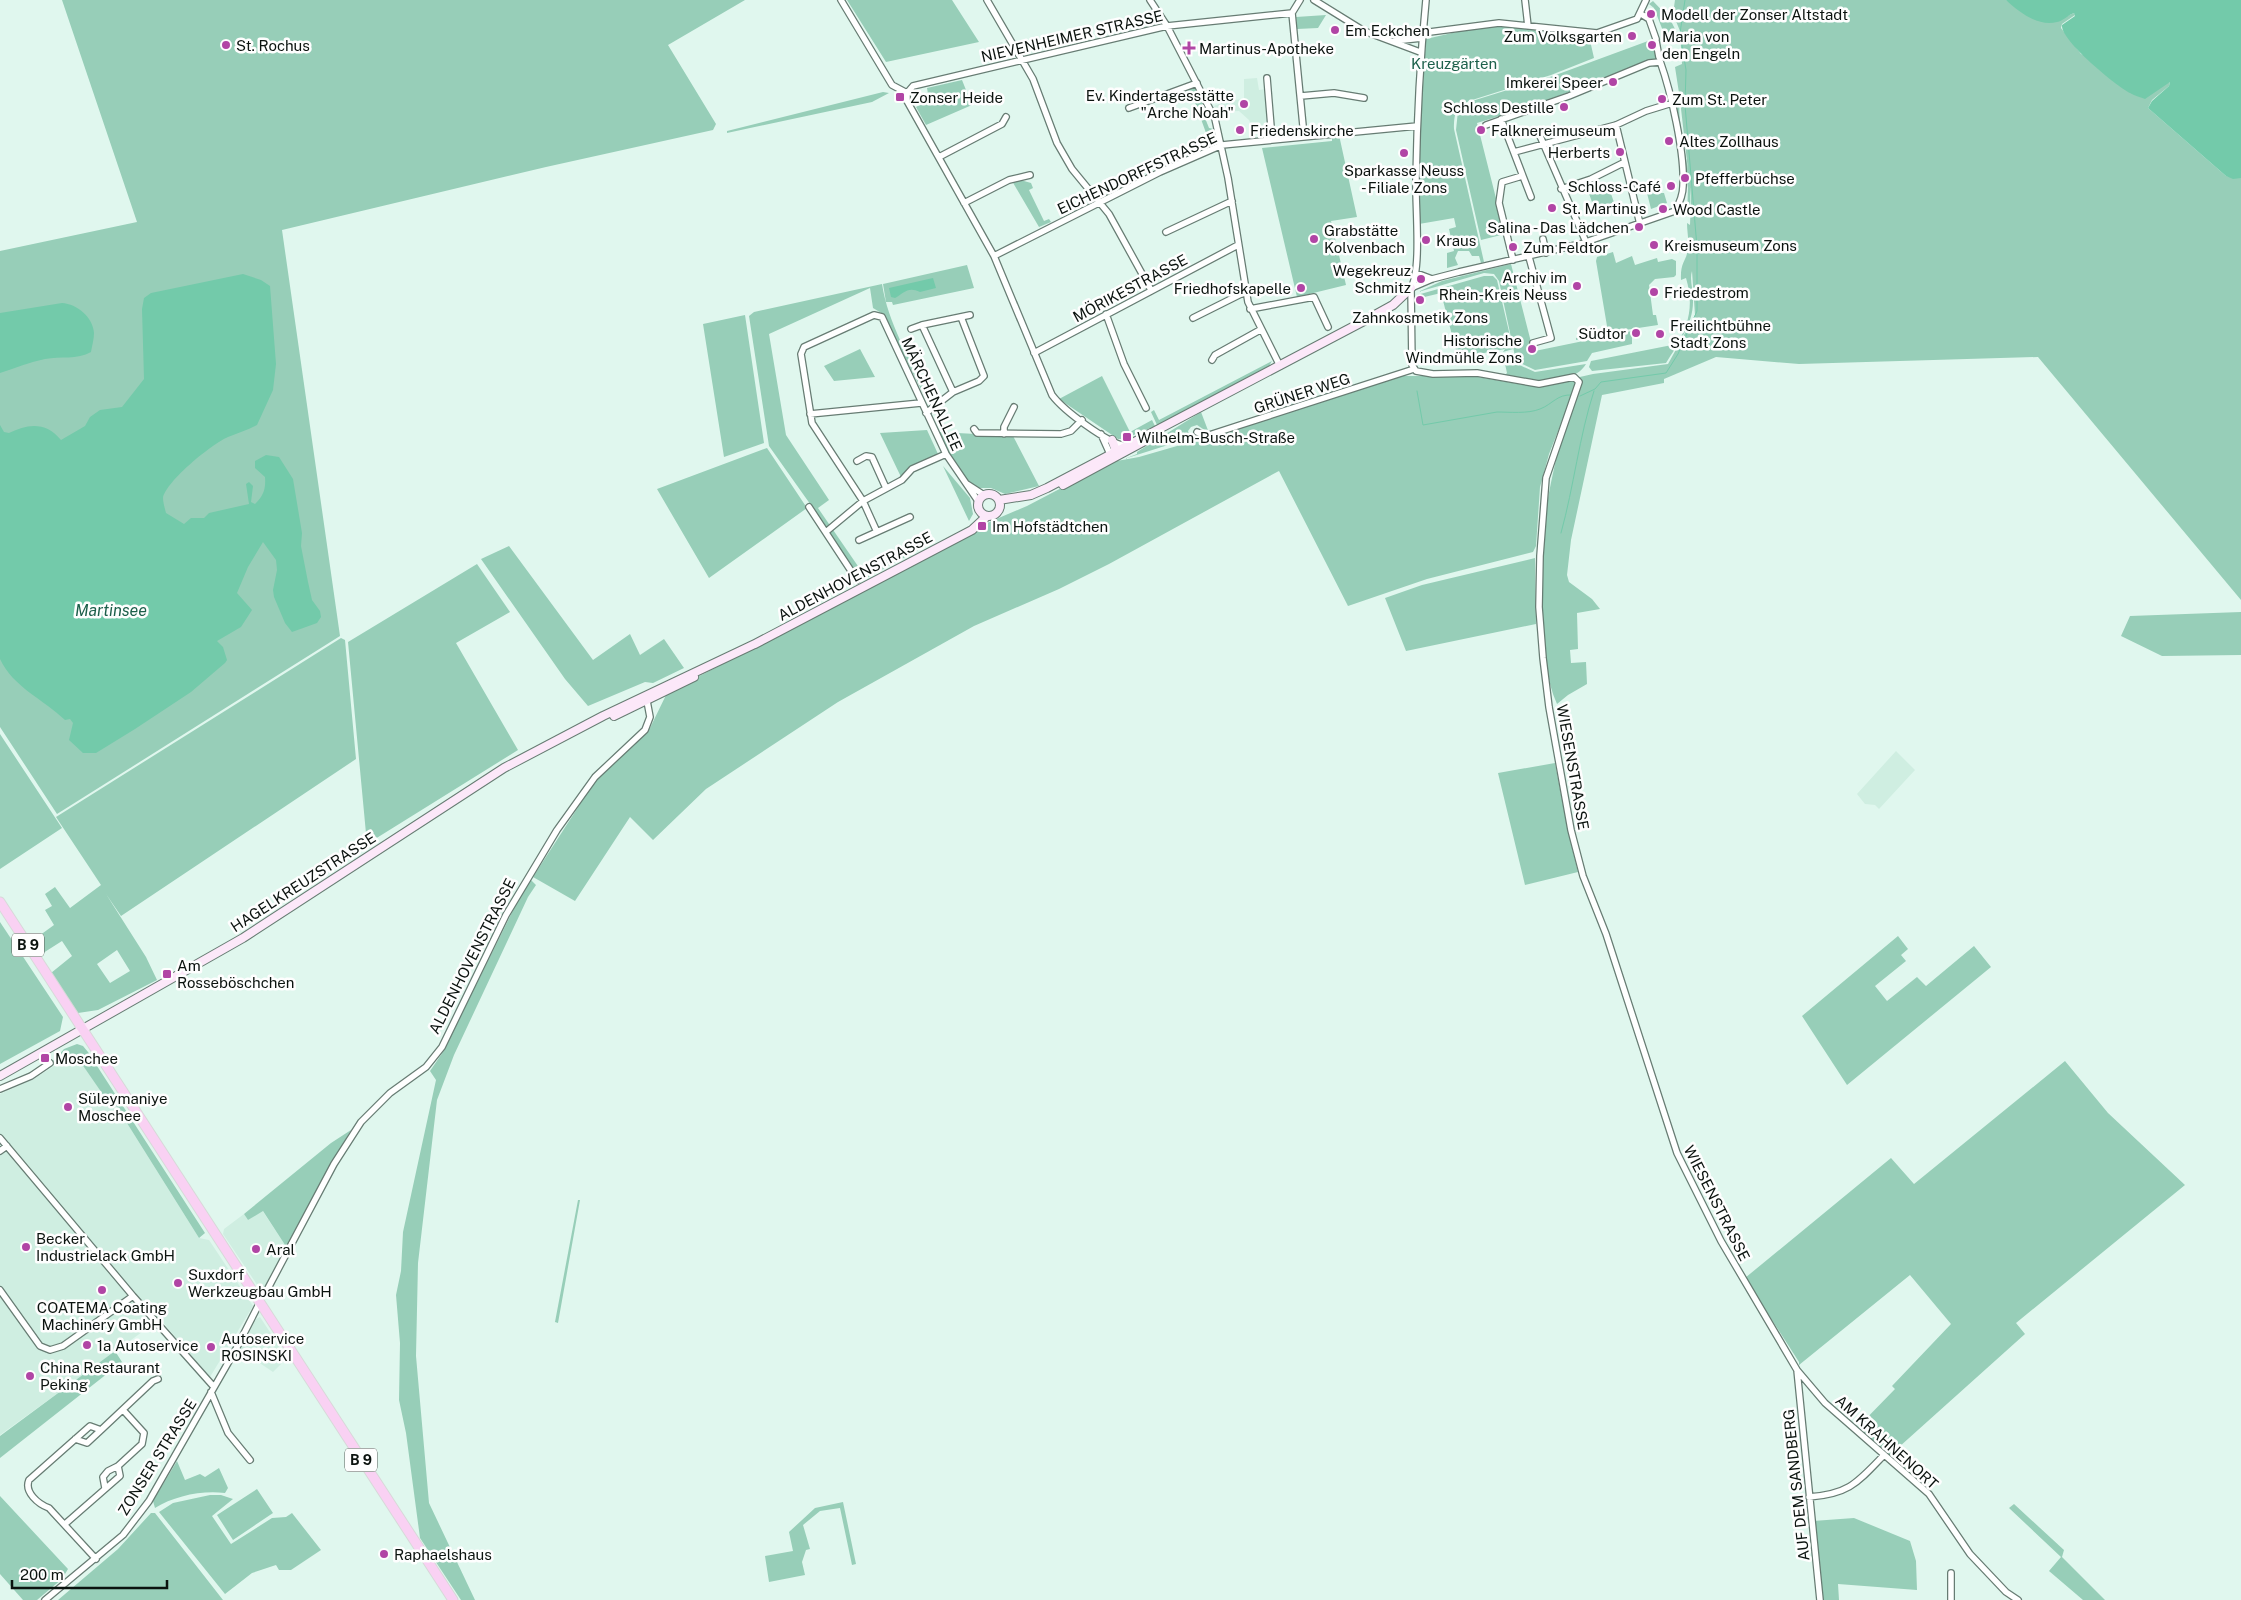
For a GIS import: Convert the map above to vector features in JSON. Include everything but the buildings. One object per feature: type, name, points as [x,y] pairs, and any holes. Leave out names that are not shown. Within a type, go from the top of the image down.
[{"type":"main road","name":"B 9","points":[[0,902],[453,1600]]},
{"type":"street","points":[[841,0],[892,85],[906,92],[907,101],[994,256],[1052,395],[1082,420],[1112,440],[1125,446]]},
{"type":"street","points":[[987,0],[1023,59],[1057,143],[1076,176],[1109,214],[1151,290]]},
{"type":"street","points":[[1150,0],[1167,26],[1215,119],[1222,144],[1232,201],[1245,292],[1250,309],[1280,366]]},
{"type":"street","points":[[1300,0],[1292,13],[1304,136]]},
{"type":"street","points":[[1314,0],[1356,27],[1420,52]]},
{"type":"street","points":[[1414,369],[1412,352],[1412,288],[1416,273],[1417,126],[1420,52],[1426,0],[1431,0]]},
{"type":"street","points":[[1525,0],[1528,26]]},
{"type":"street","points":[[1389,40],[1493,23],[1597,32],[1634,21],[1641,14],[1646,0]]},
{"type":"street","name":"NIEVENHEIMER STRASSE","points":[[906,92],[913,86],[1167,26],[1292,13]]},
{"type":"street","points":[[1000,503],[1037,493],[1114,454],[1382,311],[1412,288],[1432,279],[1546,253],[1586,242],[1676,212],[1683,188],[1672,103],[1649,19],[1641,14]]},
{"type":"street","points":[[1486,125],[1569,96],[1660,60]]},
{"type":"street","points":[[1267,78],[1272,139]]},
{"type":"street","points":[[1129,108],[1197,83]]},
{"type":"street","points":[[1301,96],[1334,93],[1364,98]]},
{"type":"street","points":[[1514,152],[1616,125],[1672,103]]},
{"type":"street","points":[[939,156],[1002,124],[1006,117]]},
{"type":"street","points":[[1501,119],[1531,198]]},
{"type":"street","points":[[1616,125],[1640,224]]},
{"type":"street","name":"EICHENDORFFSTRASSE","points":[[994,256],[1160,172],[1222,144],[1417,126]]},
{"type":"street","points":[[1540,136],[1586,242]]},
{"type":"street","points":[[1562,189],[1591,179],[1625,162]]},
{"type":"street","points":[[964,203],[1009,180],[1030,175]]},
{"type":"street","points":[[1513,260],[1499,203],[1502,182],[1522,176]]},
{"type":"street","points":[[1166,232],[1232,201]]},
{"type":"street","points":[[1543,239],[1546,253]]},
{"type":"street","name":"MÖRIKESTRASSE","points":[[1034,353],[1238,245]]},
{"type":"street","points":[[1529,257],[1551,338],[1533,343]]},
{"type":"street","points":[[1416,273],[1432,279]]},
{"type":"street","points":[[1193,318],[1245,292]]},
{"type":"street","points":[[1250,309],[1314,297],[1328,327]]},
{"type":"street","points":[[1106,314],[1124,364],[1146,408]]},
{"type":"street","name":"MÄRCHENALLEE","points":[[810,414],[801,349],[874,315],[879,315],[884,321],[946,454],[966,483],[981,498]]},
{"type":"street","points":[[911,330],[922,325],[970,315]]},
{"type":"street","points":[[926,413],[953,392],[979,382],[984,376],[961,317]]},
{"type":"street","points":[[922,325],[953,392]]},
{"type":"street","points":[[1212,360],[1215,355],[1260,330]]},
{"type":"street","name":"GRÜNER WEG","points":[[1197,432],[1206,436],[1414,369]]},
{"type":"street","name":"WIESENSTRASSE","points":[[1414,369],[1433,374],[1488,374],[1526,384],[1539,384],[1574,376],[1580,382],[1546,478],[1540,556],[1539,606],[1544,658],[1551,716],[1571,830],[1583,876],[1606,934],[1677,1153],[1721,1241],[1796,1369]]},
{"type":"street","points":[[877,532],[863,501],[812,423],[810,414],[922,403]]},
{"type":"street","points":[[1004,434],[1004,427],[1014,407]]},
{"type":"street","points":[[1000,503],[996,514],[987,516],[979,512],[981,498],[990,494],[1000,503],[1036,498],[1097,467],[1098,464],[1125,446],[1199,409]]},
{"type":"street","points":[[974,429],[977,433],[1061,434],[1071,431],[1082,420]]},
{"type":"street","points":[[1100,432],[1114,454]]},
{"type":"street","points":[[1112,440],[1114,454]]},
{"type":"street","points":[[826,531],[863,501],[902,480],[912,469],[946,454]]},
{"type":"street","points":[[857,461],[866,456],[872,457],[886,488]]},
{"type":"street","points":[[809,507],[857,580]]},
{"type":"street","name":"ALDENHOVENSTRASSE","points":[[963,534],[973,525],[979,512]]},
{"type":"street","name":"ALDENHOVENSTRASSE","points":[[259,1300],[271,1283],[334,1164],[361,1122],[383,1098],[426,1067],[442,1047],[506,915],[557,830],[595,777],[644,730],[650,717],[648,697],[759,642],[978,526],[987,516]]},
{"type":"street","points":[[859,540],[910,517]]},
{"type":"street","name":"HAGELKREUZSTRASSE","points":[[0,1076],[235,942],[475,786],[534,752],[648,697]]},
{"type":"street","points":[[0,1089],[31,1076],[50,1063]]},
{"type":"street","points":[[0,1138],[213,1389],[228,1433],[250,1460]]},
{"type":"street","points":[[0,1152],[7,1146]]},
{"type":"street","points":[[0,1290],[40,1346],[50,1350],[63,1346],[133,1296]]},
{"type":"street","name":"ZONSER STRASSE","points":[[45,1600],[123,1535],[149,1501],[213,1389],[259,1300]]},
{"type":"street","name":"AM KRAHNENORT","points":[[1796,1369],[1825,1403],[1929,1494],[1970,1554],[2006,1592],[2018,1600]]},
{"type":"street","name":"AUF DEM SANDBERG","points":[[1796,1369],[1820,1600]]},
{"type":"street","points":[[76,1439],[87,1443],[124,1411],[152,1381],[158,1380]]},
{"type":"street","points":[[105,1488],[103,1477],[142,1444],[144,1438],[144,1432],[124,1411]]},
{"type":"street","points":[[96,1559],[66,1524],[49,1508],[41,1505],[28,1490],[27,1484],[29,1480],[90,1426],[101,1430]]},
{"type":"street","points":[[1809,1497],[1840,1493],[1848,1490],[1884,1455]]},
{"type":"street","points":[[66,1524],[120,1476],[118,1466]]},
{"type":"street","points":[[1951,1573],[1951,1600]]},
{"type":"street","points":[[2006,1592],[2006,1600]]},
{"type":"shaded area","name":"Ev. Kindertagesstätte \"Arche Noah\"","points":[[1257,78],[1259,90],[1266,89],[1269,124],[1265,131],[1257,133],[1256,127],[1252,127],[1249,120],[1239,111],[1217,112],[1214,106],[1226,101],[1244,99],[1244,79]]},
{"type":"shaded area","points":[[1896,751],[1915,770],[1879,809],[1875,805],[1865,804],[1857,794]]},
{"type":"shaded area","points":[[75,1053],[106,1099],[110,1096],[199,1238],[209,1240],[253,1306],[210,1377],[160,1319],[0,1435],[0,1094],[32,1080]]},
{"type":"shaded area","points":[[262,1210],[287,1248],[264,1287],[260,1289],[223,1234],[224,1229],[244,1214],[248,1220]]},
{"type":"shaded area","points":[[260,1317],[287,1358],[273,1372],[240,1350],[256,1319]]},
{"type":"green space","points":[[62,0],[745,0],[668,45],[716,124],[713,130],[546,167],[282,230],[340,636],[57,814],[0,727],[0,251],[137,222]]},
{"type":"green space","points":[[847,0],[952,0],[979,42],[886,62]]},
{"type":"green space","points":[[1675,0],[2006,0],[2067,16],[2074,13],[2075,15],[2062,24],[2061,28],[2081,54],[2167,83],[2170,82],[2169,86],[2152,100],[2148,108],[2226,176],[2241,178],[2241,600],[2038,357],[1799,364],[1716,357],[1664,379],[1664,383],[1602,395],[1571,540],[1567,575],[1569,582],[1592,599],[1600,609],[1577,613],[1578,649],[1570,650],[1571,663],[1586,662],[1587,684],[1557,704],[1550,685],[1544,646],[1540,563],[1542,534],[1549,495],[1571,398],[1549,454],[1540,487],[1536,546],[1533,552],[1427,579],[1348,606],[1279,471],[1109,564],[1059,589],[974,626],[838,702],[706,789],[653,840],[630,817],[575,901],[533,877],[593,784],[650,728],[667,693],[983,528],[987,523],[1027,506],[1111,462],[1139,457],[1253,424],[1402,376],[1472,376],[1540,386],[1593,374],[1668,364],[1695,315],[1692,271],[1693,302],[1688,326],[1666,363],[1592,371],[1589,367],[1591,361],[1672,345],[1676,346],[1689,314],[1690,297],[1686,278],[1681,280],[1681,274],[1688,248],[1687,223],[1690,225],[1691,196],[1690,184],[1690,205],[1687,217],[1688,188],[1674,97],[1675,94],[1679,93],[1675,67],[1682,64],[1680,31],[1673,14]],"holes":[[[1680,100],[1688,171],[1679,112]]]},
{"type":"green space","points":[[1653,1],[1670,19],[1677,33],[1667,34],[1663,31],[1654,8],[1649,4]]},
{"type":"green space","points":[[1326,15],[1318,28],[1297,29],[1296,17]]},
{"type":"green space","name":"Kreuzgärten","points":[[1503,26],[1589,36],[1594,58],[1551,75],[1469,101],[1458,109],[1455,116],[1454,129],[1484,262],[1481,263],[1479,256],[1472,256],[1469,251],[1458,251],[1455,258],[1458,265],[1447,268],[1447,253],[1454,251],[1449,229],[1456,227],[1454,218],[1419,224],[1420,130],[1426,39],[1465,30]]},
{"type":"green space","points":[[1648,41],[1650,50],[1653,51],[1655,49],[1657,59],[1532,106],[1477,123],[1505,234],[1481,240],[1456,130],[1458,111],[1472,101],[1553,76]]},
{"type":"green space","points":[[962,80],[972,105],[926,125],[916,107],[929,100],[927,88]]},
{"type":"green space","points":[[1195,88],[1203,103],[1201,108],[1209,128],[1214,129],[1215,141],[1210,144],[1192,94],[1189,95],[1188,89]]},
{"type":"green space","points":[[883,92],[889,93],[872,102],[727,133],[727,131]]},
{"type":"green space","points":[[1339,135],[1357,217],[1331,221],[1346,285],[1297,297],[1262,148],[1332,141],[1332,136]]},
{"type":"green space","points":[[1017,179],[1031,183],[1033,188],[1029,190],[1044,221],[1049,219],[1051,222],[1039,227],[1012,181]]},
{"type":"green space","points":[[1659,187],[1661,193],[1664,193],[1667,203],[1651,209],[1646,189]]},
{"type":"green space","points":[[1596,188],[1599,193],[1610,191],[1616,208],[1610,209],[1609,207],[1596,213],[1588,191]]},
{"type":"green space","points":[[1613,252],[1616,263],[1632,256],[1635,265],[1657,258],[1658,262],[1672,259],[1676,261],[1676,275],[1674,277],[1655,279],[1649,285],[1653,315],[1656,315],[1658,325],[1605,333],[1576,340],[1576,338],[1590,335],[1590,331],[1602,332],[1607,326],[1596,261],[1597,257]]},
{"type":"green space","points":[[1511,264],[1532,346],[1529,348],[1530,352],[1632,331],[1632,344],[1592,353],[1587,361],[1535,370],[1516,361],[1499,281],[1494,274],[1484,273],[1418,292],[1442,281]]},
{"type":"green space","points":[[967,265],[974,288],[893,305],[892,302],[886,302],[883,284]]},
{"type":"green space","points":[[1484,276],[1493,276],[1497,280],[1513,349],[1458,358],[1441,293],[1416,299],[1417,295]]},
{"type":"green space","points":[[882,284],[889,313],[900,341],[927,395],[931,394],[936,402],[928,403],[883,314],[873,308],[870,288],[769,334],[786,435],[829,500],[818,508],[862,572],[928,538],[931,543],[859,582],[859,573],[856,575],[825,525],[769,446],[749,316],[754,312]]},
{"type":"green space","points":[[745,315],[764,443],[724,457],[703,324]]},
{"type":"green space","points":[[860,349],[875,377],[834,381],[824,366]]},
{"type":"green space","points":[[1513,353],[1515,363],[1535,372],[1586,364],[1579,372],[1559,379],[1535,380],[1504,376],[1507,373],[1503,355]]},
{"type":"green space","points":[[1272,361],[1269,366],[1157,425],[1151,412],[1154,410],[1159,420]]},
{"type":"green space","points":[[1102,376],[1130,432],[1152,420],[1155,426],[1124,439],[1118,439],[1059,399]]},
{"type":"green space","points":[[1201,412],[1209,433],[1197,425],[1191,427],[1188,431],[1190,438],[1124,459],[1137,454],[1137,452]]},
{"type":"green space","points":[[927,430],[938,454],[911,467],[901,477],[880,433]]},
{"type":"green space","points":[[939,432],[1013,436],[1039,486],[1005,494],[991,488],[977,488],[954,463]]},
{"type":"green space","points":[[767,448],[807,508],[709,578],[657,489]]},
{"type":"green space","points":[[943,466],[970,498],[973,514],[969,521]]},
{"type":"green space","points":[[509,546],[593,660],[630,634],[640,655],[664,639],[684,668],[653,683],[645,682],[588,706],[565,679],[481,559]]},
{"type":"green space","points":[[1535,558],[1536,624],[1406,651],[1385,598],[1422,585]]},
{"type":"green space","points":[[477,564],[510,612],[456,643],[518,750],[367,844],[348,642]]},
{"type":"green space","points":[[2241,612],[2241,655],[2162,656],[2121,636],[2130,616]]},
{"type":"green space","points":[[341,638],[345,640],[356,759],[121,916],[106,894],[146,957],[157,980],[98,1010],[78,1013],[51,973],[72,956],[62,941],[40,955],[32,941],[54,925],[45,910],[52,906],[45,894],[55,887],[70,908],[101,885],[56,817]],"holes":[[[117,950],[130,971],[110,983],[97,964]]]},
{"type":"green space","points":[[0,734],[62,828],[0,869]]},
{"type":"green space","points":[[1555,763],[1578,872],[1525,885],[1498,773]]},
{"type":"green space","points":[[529,878],[536,885],[528,897],[454,1055],[437,1100],[418,1263],[416,1356],[429,1503],[475,1600],[461,1600],[420,1538],[406,1433],[399,1400],[400,1343],[396,1295],[401,1271],[403,1232],[436,1080],[430,1071],[443,1052]]},
{"type":"green space","points":[[0,922],[63,1017],[60,1031],[0,1064]]},
{"type":"green space","points":[[1898,936],[1908,949],[1901,955],[1906,961],[1875,986],[1887,1001],[1917,977],[1926,986],[1974,946],[1991,967],[1847,1085],[1802,1016]]},
{"type":"green space","points":[[77,1044],[83,1046],[88,1052],[205,1233],[199,1238],[110,1096],[106,1099],[75,1054],[56,1065],[53,1061],[64,1049]]},
{"type":"green space","points":[[2065,1061],[2108,1113],[2185,1185],[2016,1323],[2025,1334],[1889,1456],[1857,1428],[1895,1389],[1892,1386],[1951,1324],[1910,1275],[1799,1365],[1799,1362],[1745,1278],[1891,1158],[1914,1184]]},
{"type":"green space","points":[[351,1130],[322,1180],[287,1248],[263,1211],[248,1220],[244,1214],[331,1143]]},
{"type":"green space","points":[[578,1200],[580,1200],[558,1323],[555,1322]]},
{"type":"green space","points":[[115,1351],[122,1362],[0,1458],[0,1436]]},
{"type":"green space","points":[[177,1461],[185,1480],[200,1474],[205,1477],[219,1468],[228,1488],[225,1493],[207,1492],[188,1495],[171,1500],[155,1508],[153,1501]]},
{"type":"green space","points":[[257,1489],[273,1513],[233,1540],[217,1515]]},
{"type":"green space","points":[[210,1495],[221,1495],[233,1499],[212,1516],[231,1544],[272,1518],[286,1517],[292,1513],[321,1550],[291,1570],[279,1570],[276,1565],[252,1573],[225,1594],[159,1512],[173,1503]]},
{"type":"green space","points":[[0,1496],[68,1569],[62,1579],[37,1600],[23,1600],[0,1574]]},
{"type":"green space","points":[[843,1502],[856,1564],[852,1565],[840,1508],[820,1511],[803,1525],[810,1549],[806,1550],[802,1562],[805,1575],[769,1582],[765,1556],[793,1551],[789,1532],[815,1508]]},
{"type":"green space","points":[[2014,1504],[2064,1550],[2062,1557],[2105,1600],[2083,1600],[2049,1571],[2061,1557],[2009,1508]]},
{"type":"green space","points":[[151,1513],[155,1513],[223,1600],[58,1600],[118,1549]]},
{"type":"green space","points":[[1854,1518],[1910,1541],[1916,1561],[1917,1590],[1838,1584],[1839,1600],[1822,1600],[1813,1521]]},
{"type":"water","points":[[2006,0],[2241,0],[2241,178],[2233,179],[2226,176],[2148,108],[2152,101],[2169,86],[2170,82],[2145,99],[2132,94],[2090,62],[2070,41],[2062,25],[2075,16],[2074,13],[2059,21],[2043,22],[2023,14]]},
{"type":"water","name":"Martinsee","points":[[243,274],[261,280],[270,286],[276,364],[273,390],[257,425],[221,441],[191,463],[172,482],[166,491],[163,498],[164,506],[166,513],[184,524],[191,518],[204,518],[209,513],[249,504],[246,484],[249,482],[253,486],[251,502],[255,504],[263,492],[265,477],[255,468],[255,461],[266,455],[279,457],[293,479],[302,533],[301,546],[308,582],[312,600],[320,611],[321,617],[317,623],[292,632],[285,623],[273,590],[277,570],[276,560],[263,542],[248,567],[237,593],[252,610],[241,627],[217,641],[223,647],[227,660],[225,663],[191,692],[135,729],[96,753],[83,753],[69,740],[73,723],[70,719],[65,720],[20,685],[0,659],[0,425],[4,432],[9,433],[23,427],[43,427],[56,434],[61,440],[85,426],[90,417],[100,410],[122,407],[144,379],[142,309],[144,298],[151,293]]},
{"type":"water","points":[[933,278],[936,288],[920,292],[909,290],[895,298],[891,297],[889,288]]},
{"type":"water","points":[[62,303],[73,306],[83,312],[91,322],[94,333],[91,352],[80,356],[39,360],[0,373],[0,313]]},
{"type":"waterway","points":[[1580,396],[1595,389],[1601,382],[1666,373],[1678,354],[1697,311],[1697,247],[1685,105],[1686,70],[1680,33],[1685,0]]},
{"type":"waterway","points":[[1417,391],[1423,425],[1497,412],[1535,411],[1562,396],[1572,395]]},
{"type":"waterway","points":[[1561,533],[1584,426],[1594,391]]},
{"type":"place","name":"Modell der Zonser Altstadt","points":[[1651,14]]},
{"type":"place","name":"Em Eckchen","points":[[1335,30]]},
{"type":"place","name":"Zum Volksgarten","points":[[1632,36]]},
{"type":"place","name":"St. Rochus","points":[[226,45]]},
{"type":"place","name":"Maria von den Engeln","points":[[1652,45]]},
{"type":"place","name":"Martinus-Apotheke","points":[[1189,48]]},
{"type":"place","name":"Imkerei Speer","points":[[1613,82]]},
{"type":"place","name":"Zonser Heide","points":[[900,97]]},
{"type":"place","name":"Zum St. Peter","points":[[1662,99]]},
{"type":"place","name":"Ev. Kindertagesstätte \"Arche Noah\"","points":[[1244,104]]},
{"type":"place","name":"Schloss Destille","points":[[1564,107]]},
{"type":"place","name":"Friedenskirche","points":[[1240,130]]},
{"type":"place","name":"Falknereimuseum","points":[[1481,130]]},
{"type":"place","name":"Altes Zollhaus","points":[[1669,141]]},
{"type":"place","name":"Herberts","points":[[1620,152]]},
{"type":"place","name":"Sparkasse Neuss - Filiale Zons","points":[[1404,153]]},
{"type":"place","name":"Pfefferbüchse","points":[[1685,178]]},
{"type":"place","name":"Schloss-Café","points":[[1671,186]]},
{"type":"place","name":"St. Martinus","points":[[1552,208]]},
{"type":"place","name":"Wood Castle","points":[[1663,209]]},
{"type":"place","name":"Salina - Das Lädchen","points":[[1639,227]]},
{"type":"place","name":"Grabstätte Kolvenbach","points":[[1314,239]]},
{"type":"place","name":"Kraus","points":[[1426,240]]},
{"type":"place","name":"Kreismuseum Zons","points":[[1654,245]]},
{"type":"place","name":"Zum Feldtor","points":[[1513,247]]},
{"type":"place","name":"Wegekreuz Schmitz","points":[[1421,279]]},
{"type":"place","name":"Archiv im Rhein-Kreis Neuss","points":[[1577,286]]},
{"type":"place","name":"Friedhofskapelle","points":[[1301,288]]},
{"type":"place","name":"Friedestrom","points":[[1654,292]]},
{"type":"place","name":"Zahnkosmetik Zons","points":[[1420,300]]},
{"type":"place","name":"Südtor","points":[[1636,333]]},
{"type":"place","name":"Freilichtbühne Stadt Zons","points":[[1660,334]]},
{"type":"place","name":"Historische Windmühle Zons","points":[[1532,349]]},
{"type":"place","name":"Wilhelm-Busch-Straße","points":[[1127,437]]},
{"type":"place","name":"Im Hofstädtchen","points":[[982,526]]},
{"type":"place","name":"Am Rosseböschchen","points":[[167,974]]},
{"type":"place","name":"Moschee","points":[[45,1058]]},
{"type":"place","name":"Süleymaniye Moschee","points":[[68,1107]]},
{"type":"place","name":"Becker Industrielack GmbH","points":[[26,1247]]},
{"type":"place","name":"Aral","points":[[256,1249]]},
{"type":"place","name":"Suxdorf Werkzeugbau GmbH","points":[[178,1283]]},
{"type":"place","name":"COATEMA Coating Machinery GmbH","points":[[102,1290]]},
{"type":"place","name":"1a Autoservice","points":[[87,1345]]},
{"type":"place","name":"Autoservice ROSINSKI","points":[[211,1347]]},
{"type":"place","name":"China Restaurant Peking","points":[[30,1376]]},
{"type":"place","name":"Raphaelshaus","points":[[384,1554]]}]
